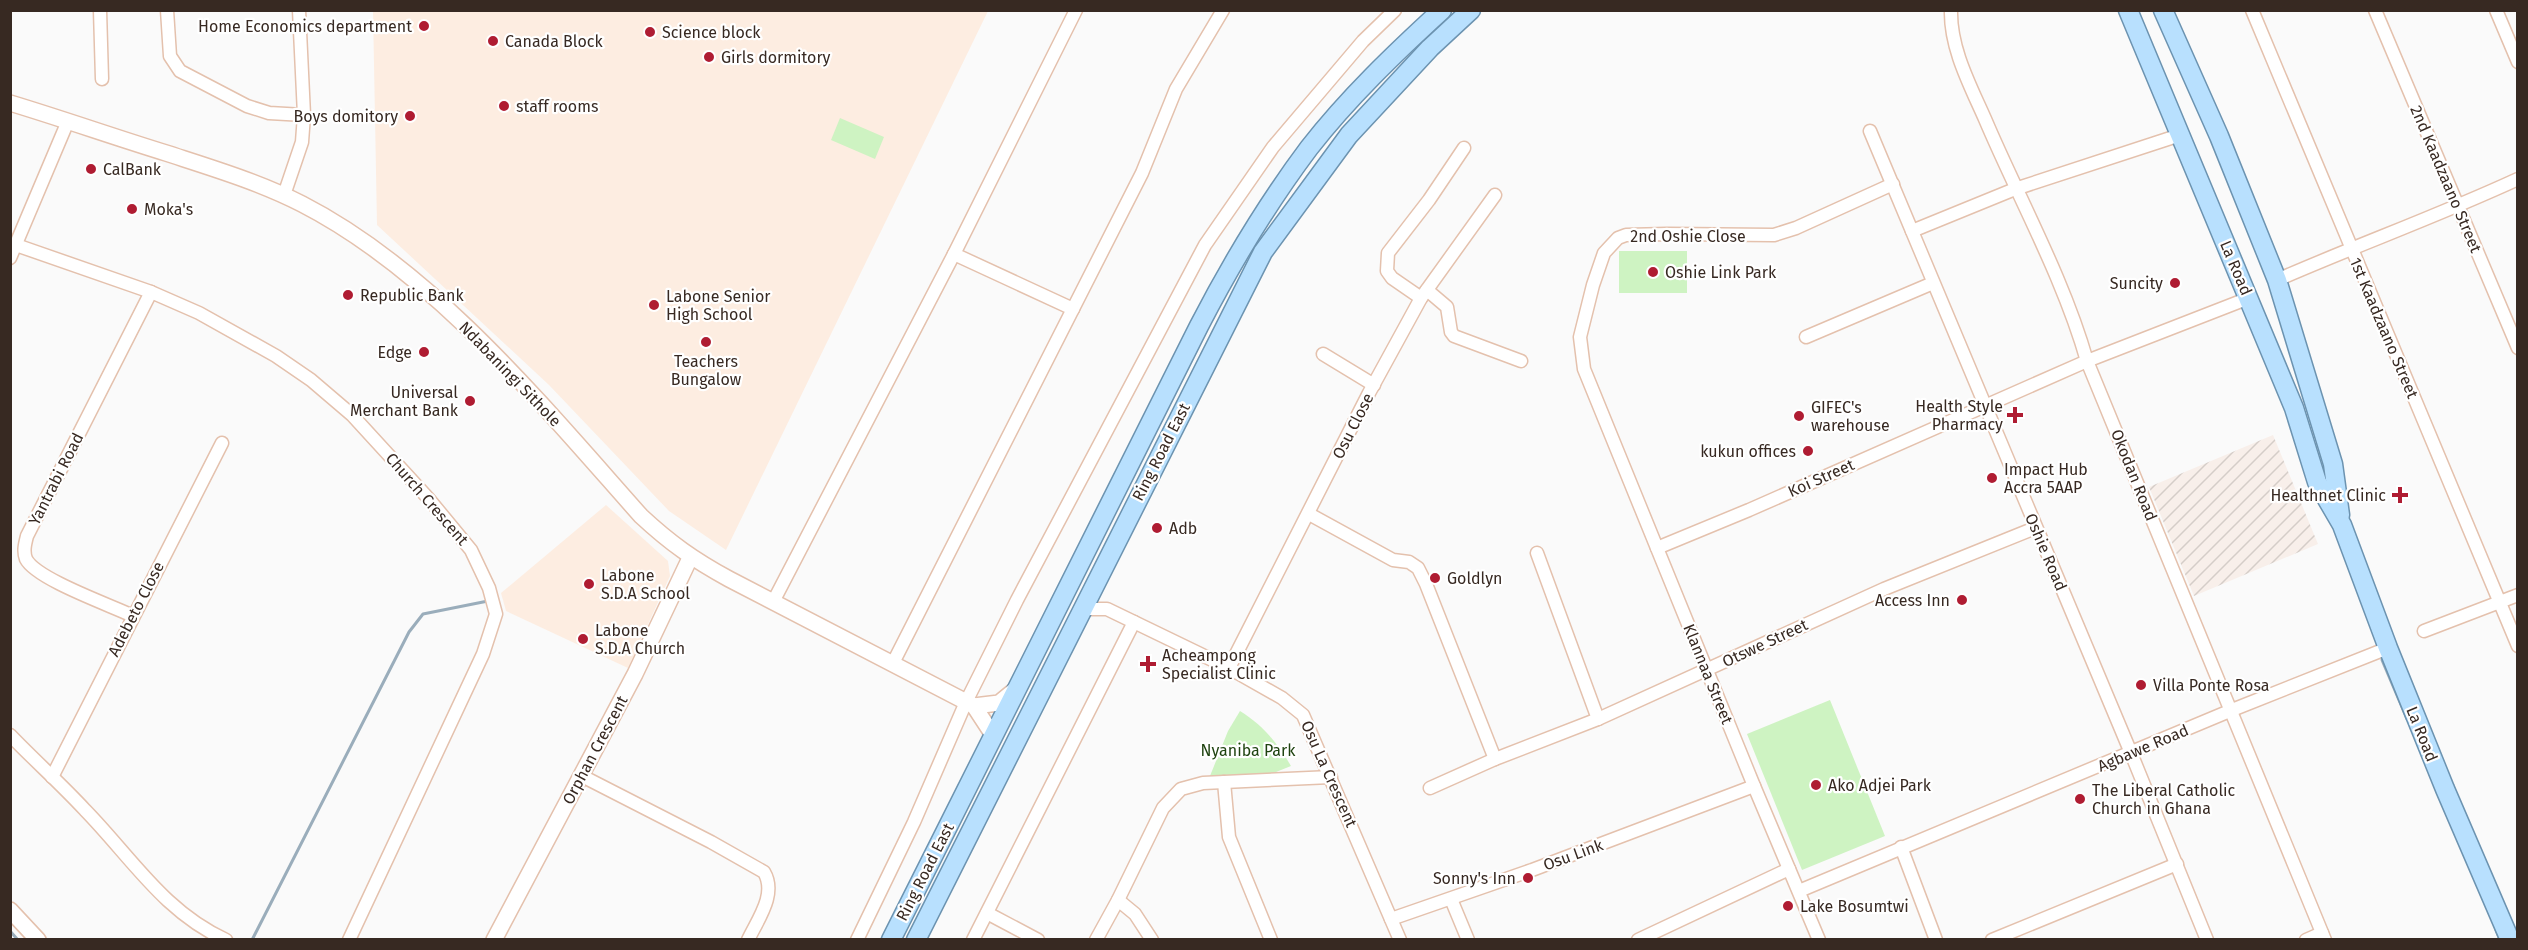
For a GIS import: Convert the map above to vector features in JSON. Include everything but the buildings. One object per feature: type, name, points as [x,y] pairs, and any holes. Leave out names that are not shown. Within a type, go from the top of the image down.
[{"type":"main road","name":"Ring Road East","points":[[891,939],[1221,284],[1254,228],[1309,148],[1352,97],[1442,10]]},
{"type":"main road","name":"Ring Road East","points":[[916,939],[1263,252],[1316,177],[1350,135],[1391,89],[1472,10]]},
{"type":"main road","name":"La Road","points":[[2163,10],[2219,136],[2277,280],[2333,464],[2342,525]]},
{"type":"main road","name":"La Road","points":[[2133,12],[2180,135],[2275,359],[2294,408],[2317,482],[2342,525],[2388,648],[2445,789],[2510,939]]},
{"type":"main road","points":[[1375,75],[1381,84],[1391,89]]},
{"type":"main road","points":[[2275,359],[2300,350]]},
{"type":"street","points":[[100,10],[102,79]]},
{"type":"street","points":[[167,10],[170,56],[180,71],[247,106],[269,113],[304,115]]},
{"type":"street","points":[[284,195],[302,142],[304,115],[300,10]]},
{"type":"street","points":[[773,603],[954,254],[1076,10]]},
{"type":"street","points":[[893,663],[1142,173],[1176,89],[1223,10]]},
{"type":"street","points":[[856,939],[914,822],[1017,600],[1205,245],[1273,147],[1363,41],[1395,10]]},
{"type":"street","name":"Okodan Road","points":[[1951,10],[1950,30],[1958,51],[2015,189],[2067,302],[2087,361],[2324,936]]},
{"type":"street","name":"1st Kaadzaano Street","points":[[2252,10],[2517,645]]},
{"type":"street","name":"2nd Kaadzaano Street","points":[[2375,10],[2517,348]]},
{"type":"street","points":[[2496,10],[2517,62]]},
{"type":"street","name":"Ndabaningi Sithole","points":[[10,103],[198,163],[284,195],[361,239],[418,284],[497,357],[641,516],[690,558],[970,704],[993,735]]},
{"type":"street","points":[[10,258],[68,121]]},
{"type":"street","name":"Oshie Road","points":[[1870,131],[2131,753],[2206,939]]},
{"type":"street","points":[[1912,231],[2015,189],[2180,135]]},
{"type":"street","points":[[1464,148],[1429,200],[1388,253],[1387,271],[1392,278],[1447,307],[1451,332],[1454,336],[1521,361]]},
{"type":"street","points":[[2277,280],[2350,247],[2458,207],[2517,179]]},
{"type":"street","name":"2nd Oshie Close","points":[[1600,407],[1584,369],[1580,337],[1599,264],[1610,244],[1626,235],[1774,235],[1796,228],[1893,184]]},
{"type":"street","name":"Osu Close","points":[[1229,668],[1374,385],[1424,294],[1495,195]]},
{"type":"street","name":"Church Crescent","points":[[16,245],[151,292],[199,313],[276,356],[311,380],[352,415],[471,549],[494,601],[496,614],[483,654],[349,939]]},
{"type":"street","points":[[954,254],[1073,309]]},
{"type":"street","points":[[1806,337],[1933,283]]},
{"type":"street","name":"Yantrabi Road","points":[[133,616],[53,580],[33,568],[26,557],[24,546],[151,292]]},
{"type":"street","name":"Koi Street","points":[[1657,548],[1749,510],[2087,361],[2249,298]]},
{"type":"street","points":[[1323,354],[1374,385]]},
{"type":"street","name":"Klannaa Street","points":[[1600,407],[1754,786],[1819,939]]},
{"type":"street","name":"Adebeto Close","points":[[52,777],[222,443]]},
{"type":"street","points":[[1309,514],[1393,560],[1409,562],[1418,568],[1495,759]]},
{"type":"street","name":"Otswe Street","points":[[1430,788],[1495,759],[1598,719],[1884,589],[2035,528]]},
{"type":"street","points":[[1537,553],[1598,719]]},
{"type":"street","name":"Orphan Crescent","points":[[494,939],[582,776],[690,558]]},
{"type":"street","points":[[1095,586],[1107,609]]},
{"type":"street","points":[[2424,631],[2517,595]]},
{"type":"street","name":"Osu La Crescent","points":[[1083,609],[1107,609],[1134,622],[1229,668],[1282,698],[1303,715],[1400,939]]},
{"type":"street","points":[[973,939],[1134,622]]},
{"type":"street","name":"Agbawe Road","points":[[1799,891],[2232,710],[2388,648]]},
{"type":"street","points":[[970,704],[999,702],[1016,689]]},
{"type":"street","points":[[10,735],[85,810],[165,900],[203,929],[226,939]]},
{"type":"street","points":[[582,776],[711,842],[764,872],[770,888],[768,899],[748,939]]},
{"type":"street","points":[[1096,939],[1118,900],[1163,808],[1181,789],[1203,783],[1331,777]]},
{"type":"street","points":[[1224,782],[1229,837],[1271,939]]},
{"type":"street","name":"Osu Link","points":[[1391,919],[1451,899],[1754,786]]},
{"type":"street","points":[[1901,847],[1936,939]]},
{"type":"street","points":[[1992,939],[2177,864]]},
{"type":"street","points":[[1638,939],[1789,869]]},
{"type":"street","points":[[1451,899],[1468,939]]},
{"type":"street","points":[[1118,900],[1135,914],[1152,939]]},
{"type":"street","points":[[10,910],[38,939]]},
{"type":"street","points":[[987,913],[1038,939]]},
{"type":"street","points":[[2306,939],[2324,936]]},
{"type":"shaded area","name":"Labone Senior High School","points":[[373,11],[988,11],[726,550],[669,511],[549,385],[377,225]]},
{"type":"shaded area","points":[[2273,435],[2318,544],[2194,596],[2149,487]]},
{"type":"shaded area","name":"Labone S.D.A School","points":[[606,505],[668,561],[670,576],[628,668],[506,611],[501,593]]},
{"type":"green space","points":[[840,118],[884,137],[875,159],[831,140]]},
{"type":"green space","name":"Oshie Link Park","points":[[1619,251],[1687,251],[1687,293],[1619,293]]},
{"type":"green space","name":"Ako Adjei Park","points":[[1830,700],[1885,836],[1802,870],[1747,734]]},
{"type":"green space","name":"Nyaniba Park","points":[[1240,711],[1256,722],[1269,736],[1291,766],[1271,774],[1210,776],[1228,731]]},
{"type":"waterway","points":[[252,940],[409,632],[423,614],[488,601]]},
{"type":"waterway","points":[[2382,660],[2407,719]]},
{"type":"waterway","points":[[2496,930],[2500,940]]},
{"type":"waterway","points":[[10,931],[18,940]]},
{"type":"place","name":"Home Economics department","points":[[424,26]]},
{"type":"place","name":"Science block","points":[[650,32]]},
{"type":"place","name":"Canada Block","points":[[493,41]]},
{"type":"place","name":"Girls dormitory","points":[[709,57]]},
{"type":"place","name":"staff rooms","points":[[504,106]]},
{"type":"place","name":"Boys domitory","points":[[410,116]]},
{"type":"place","name":"CalBank","points":[[91,169]]},
{"type":"place","name":"Moka's","points":[[132,209]]},
{"type":"place","name":"Oshie Link Park","points":[[1653,272]]},
{"type":"place","name":"Suncity","points":[[2175,283]]},
{"type":"place","name":"Republic Bank","points":[[348,295]]},
{"type":"place","name":"Labone Senior High School","points":[[654,305]]},
{"type":"place","name":"Teachers Bungalow","points":[[706,342]]},
{"type":"place","name":"Edge","points":[[424,352]]},
{"type":"place","name":"Universal Merchant Bank","points":[[470,401]]},
{"type":"place","name":"Health Style Pharmacy","points":[[2015,415]]},
{"type":"place","name":"GIFEC's warehouse","points":[[1799,416]]},
{"type":"place","name":"kukun offices","points":[[1808,451]]},
{"type":"place","name":"Impact Hub Accra 5AAP","points":[[1992,478]]},
{"type":"place","name":"Healthnet Clinic","points":[[2400,495]]},
{"type":"place","name":"Adb","points":[[1157,528]]},
{"type":"place","name":"Goldlyn","points":[[1435,578]]},
{"type":"place","name":"Labone S.D.A School","points":[[589,584]]},
{"type":"place","name":"Access Inn","points":[[1962,600]]},
{"type":"place","name":"Labone S.D.A Church","points":[[583,639]]},
{"type":"place","name":"Acheampong Specialist Clinic","points":[[1148,664]]},
{"type":"place","name":"Villa Ponte Rosa","points":[[2141,685]]},
{"type":"place","name":"Ako Adjei Park","points":[[1816,785]]},
{"type":"place","name":"The Liberal Catholic Church in Ghana","points":[[2080,799]]},
{"type":"place","name":"Sonny's Inn","points":[[1528,878]]},
{"type":"place","name":"Lake Bosumtwi","points":[[1788,906]]}]
